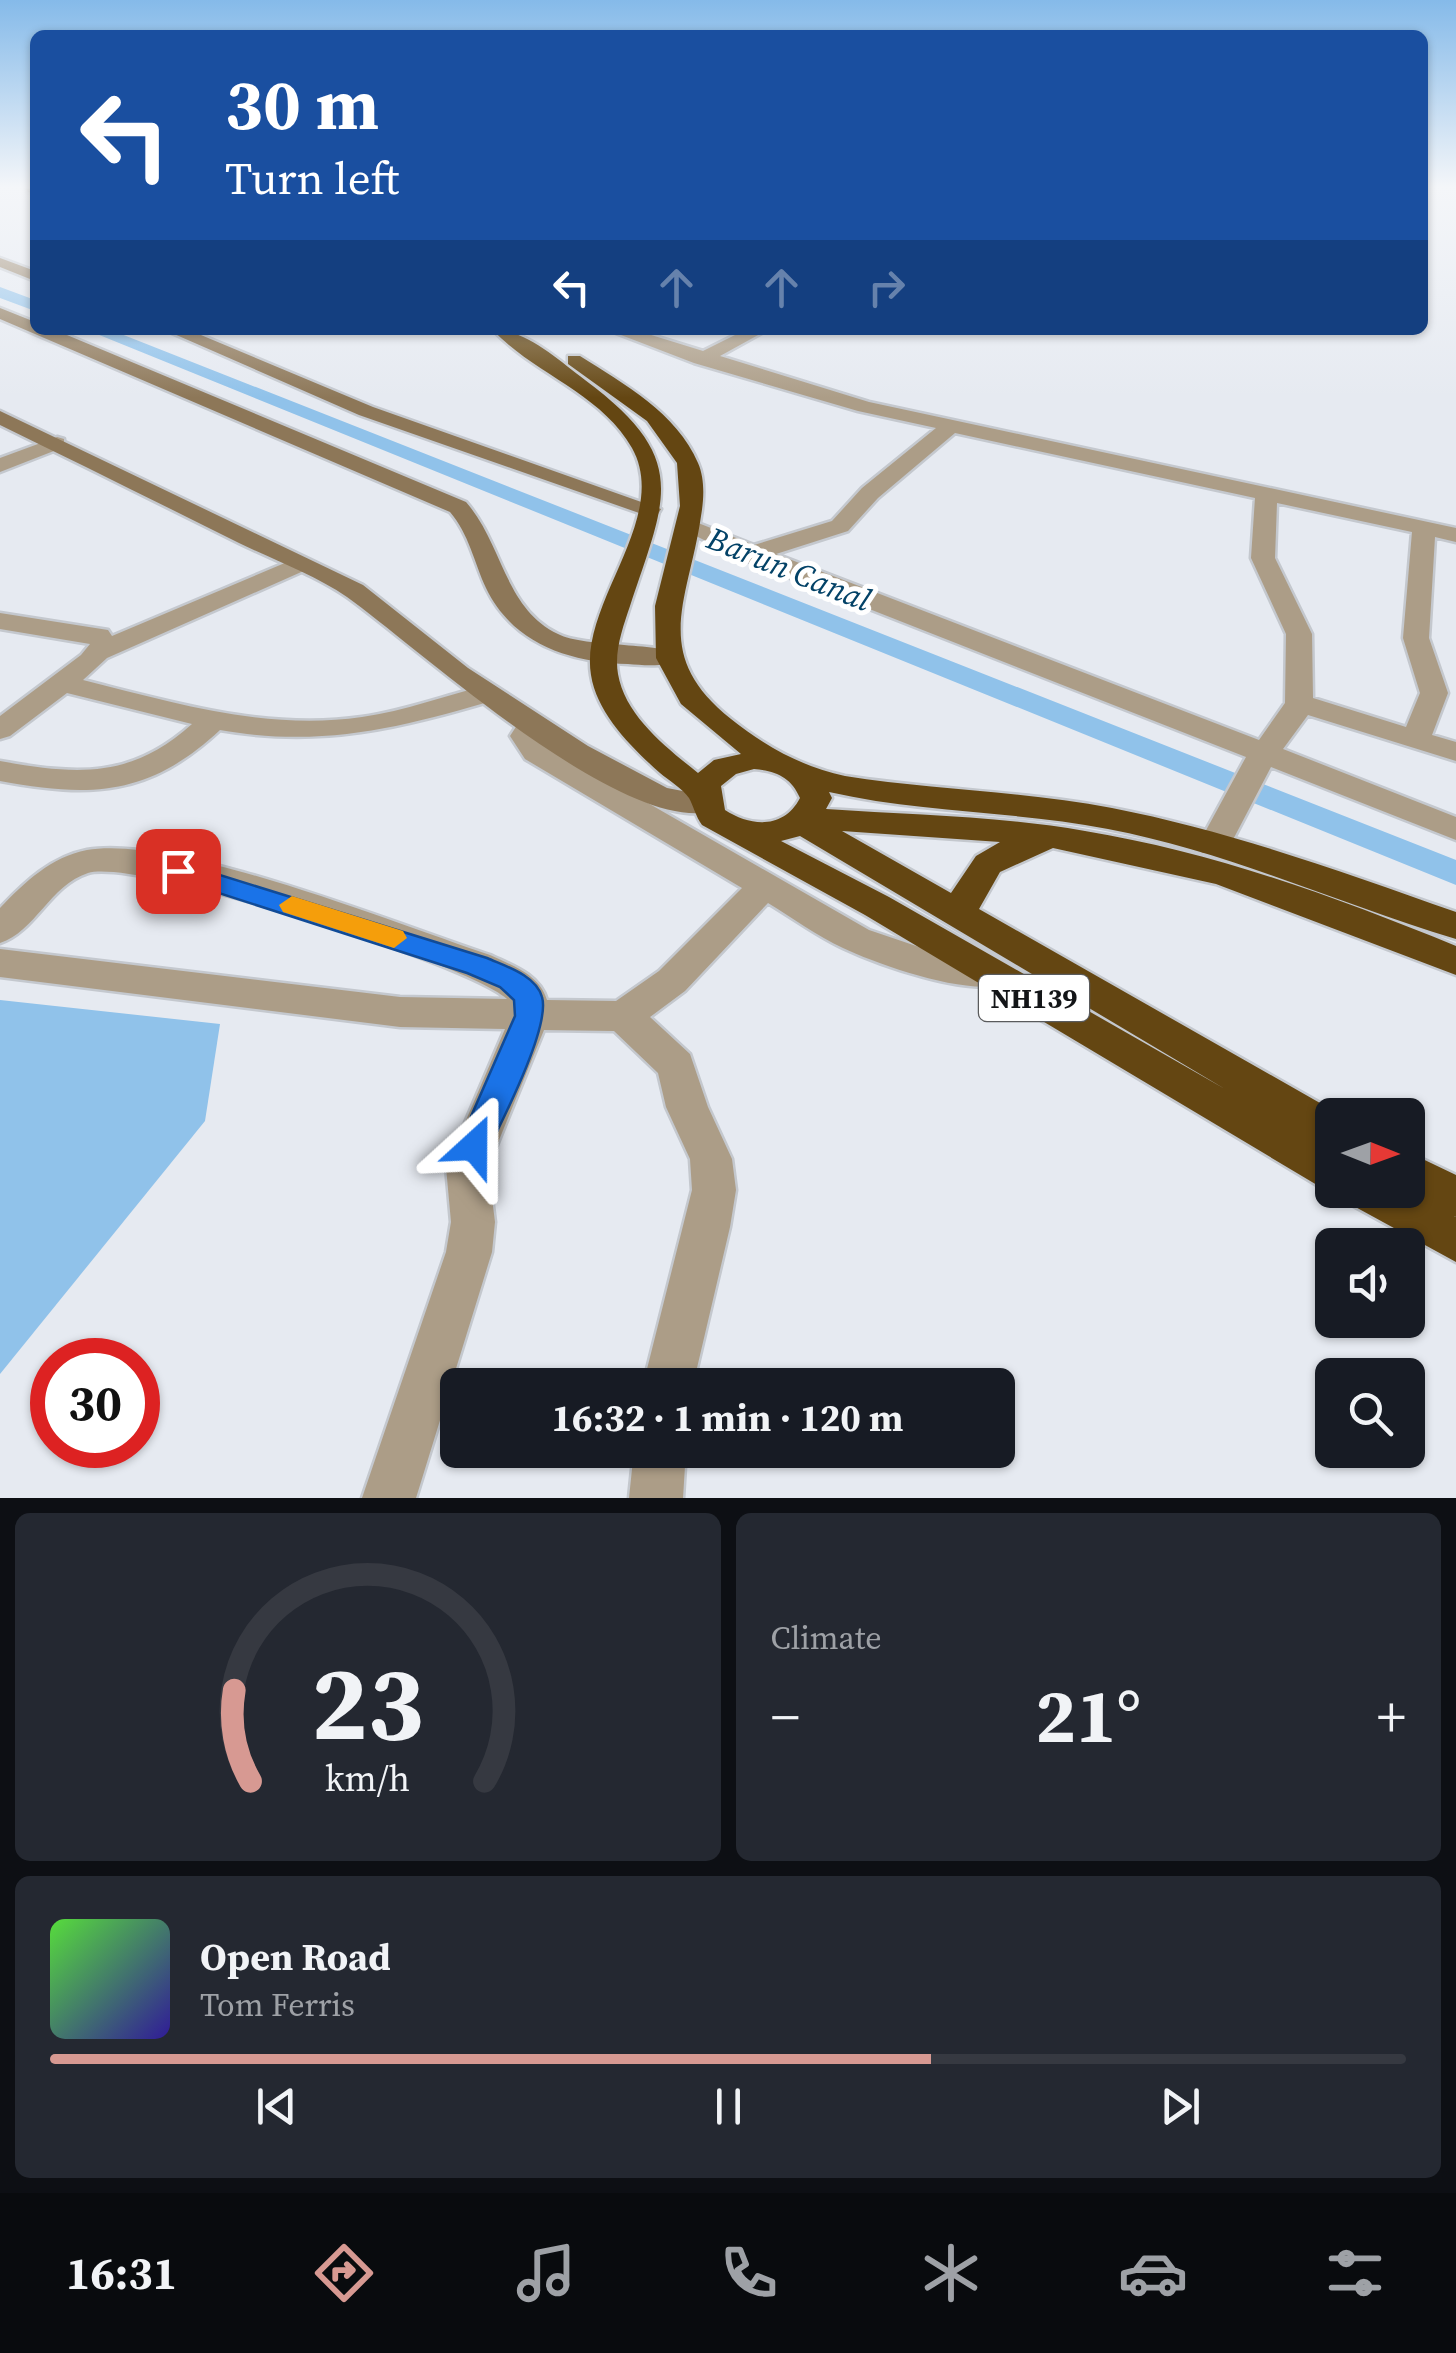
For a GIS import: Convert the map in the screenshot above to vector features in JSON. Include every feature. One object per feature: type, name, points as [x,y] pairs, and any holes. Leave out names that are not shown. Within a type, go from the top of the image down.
[{"type":"highway","points":[[509,335],[630,430],[651,468],[647,517],[603,658]]},
{"type":"highway","points":[[536,335],[660,423],[688,463],[693,504],[673,581],[665,656],[682,689],[715,723],[770,760],[808,778],[887,794],[1109,818],[1294,867],[1456,926]]},
{"type":"highway","name":"NH139","points":[[603,658],[614,700],[645,745],[703,798],[709,814],[1315,1162]]},
{"type":"highway","points":[[703,798],[706,783],[725,767],[770,760]]},
{"type":"highway","points":[[805,820],[816,798],[808,778]]},
{"type":"highway","points":[[732,829],[765,834],[805,820],[1050,837],[1200,868],[1306,902],[1456,960]]},
{"type":"highway","name":"NH139","points":[[805,820],[1220,1070],[1315,1122]]},
{"type":"highway","points":[[961,911],[976,876],[988,862],[1005,851],[1050,837]]},
{"type":"highway","points":[[1425,1180],[1456,1196]]},
{"type":"highway","points":[[1396,1208],[1456,1242]]},
{"type":"main road","points":[[0,262],[30,274]]},
{"type":"main road","points":[[0,313],[30,326]]},
{"type":"main road","points":[[51,335],[458,507],[474,528],[512,615],[540,635],[603,658],[665,656]]},
{"type":"main road","points":[[186,335],[366,411],[647,517]]},
{"type":"main road","points":[[0,417],[354,590],[488,693],[630,784],[659,797],[703,798]]},
{"type":"street","points":[[632,335],[700,359],[950,426],[1456,535]]},
{"type":"street","points":[[700,359],[748,335]]},
{"type":"street","points":[[750,554],[840,526],[870,493],[950,426]]},
{"type":"street","points":[[0,466],[57,442]]},
{"type":"street","points":[[1214,845],[1299,703],[1299,634],[1264,558],[1266,495]]},
{"type":"street","points":[[1416,740],[1434,693],[1416,638],[1424,528]]},
{"type":"street","points":[[687,532],[1057,672],[1110,674],[1456,829]]},
{"type":"street","points":[[0,730],[101,651],[300,564]]},
{"type":"street","points":[[0,622],[99,636],[101,651]]},
{"type":"street","points":[[61,684],[266,729],[334,730],[364,726],[488,693]]},
{"type":"street","points":[[1299,703],[1456,752]]},
{"type":"street","points":[[0,771],[84,780],[138,772],[170,758],[214,720]]},
{"type":"street","points":[[534,722],[525,736],[536,752],[763,887],[887,952],[992,974]]},
{"type":"street","points":[[0,930],[54,878],[75,864],[92,860],[134,862],[220,882],[477,965],[510,980],[528,996],[530,1016],[467,1168],[473,1222],[469,1252],[389,1498]]},
{"type":"street","points":[[0,962],[188,983],[342,1006],[530,1016],[623,1016],[672,981],[763,887]]},
{"type":"street","points":[[623,1016],[676,1065],[712,1175],[708,1227],[672,1368]]},
{"type":"street","points":[[656,1498],[658,1468]]},
{"type":"water","points":[[0,1000],[220,1024],[205,1121],[0,1374]]},
{"type":"waterway","name":"Barun Canal","points":[[0,292],[30,304]]},
{"type":"waterway","name":"Barun Canal","points":[[109,335],[1456,873]]},
{"type":"slow traffic","points":[[292,905],[394,938]]},
{"type":"route","points":[[178,871],[477,965],[510,980],[528,996],[530,1016],[474,1146]]}]
